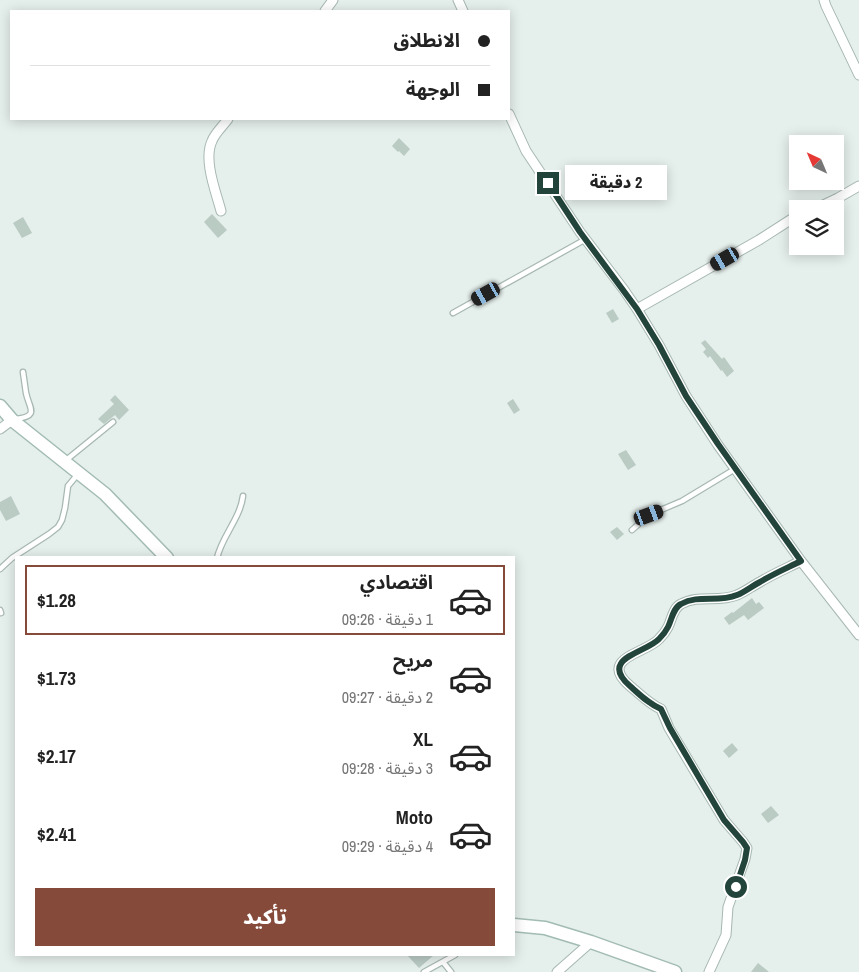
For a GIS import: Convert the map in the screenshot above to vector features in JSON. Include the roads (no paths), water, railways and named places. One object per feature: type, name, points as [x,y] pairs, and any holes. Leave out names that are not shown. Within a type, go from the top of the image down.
[{"type":"street","points":[[824,0],[859,75]]},
{"type":"street","points":[[510,116],[526,151],[637,309],[659,345],[686,396],[735,469],[801,561],[859,635]]},
{"type":"street","points":[[221,211],[210,168],[208,151],[212,140],[227,120]]},
{"type":"street","points":[[834,200],[859,186]]},
{"type":"street","points":[[637,309],[759,240],[789,221]]},
{"type":"street","points":[[0,406],[12,420],[104,494],[165,556]]},
{"type":"street","points":[[0,429],[12,420]]},
{"type":"street","points":[[709,972],[726,935],[728,907],[745,860],[747,848],[724,820],[670,728],[661,709],[653,706],[626,683],[621,676],[621,663],[627,657],[657,642],[668,628],[675,610],[682,603],[698,598],[718,599],[737,595],[801,561]]},
{"type":"street","points":[[515,925],[545,928],[675,972]]},
{"type":"street","points":[[557,972],[590,942]]},
{"type":"lane","points":[[453,313],[586,239]]},
{"type":"lane","points":[[12,420],[26,418],[30,414],[32,407],[26,396],[23,372]]},
{"type":"lane","points":[[64,461],[113,422]]},
{"type":"lane","points":[[632,530],[649,515],[682,501],[735,469]]},
{"type":"lane","points":[[15,556],[58,527],[65,508],[68,486],[78,473]]},
{"type":"lane","points":[[218,556],[222,542],[240,509],[243,496]]},
{"type":"lane","points":[[0,569],[15,556]]},
{"type":"lane","points":[[424,972],[453,956]]},
{"type":"lane","points":[[443,962],[451,972]]}]
